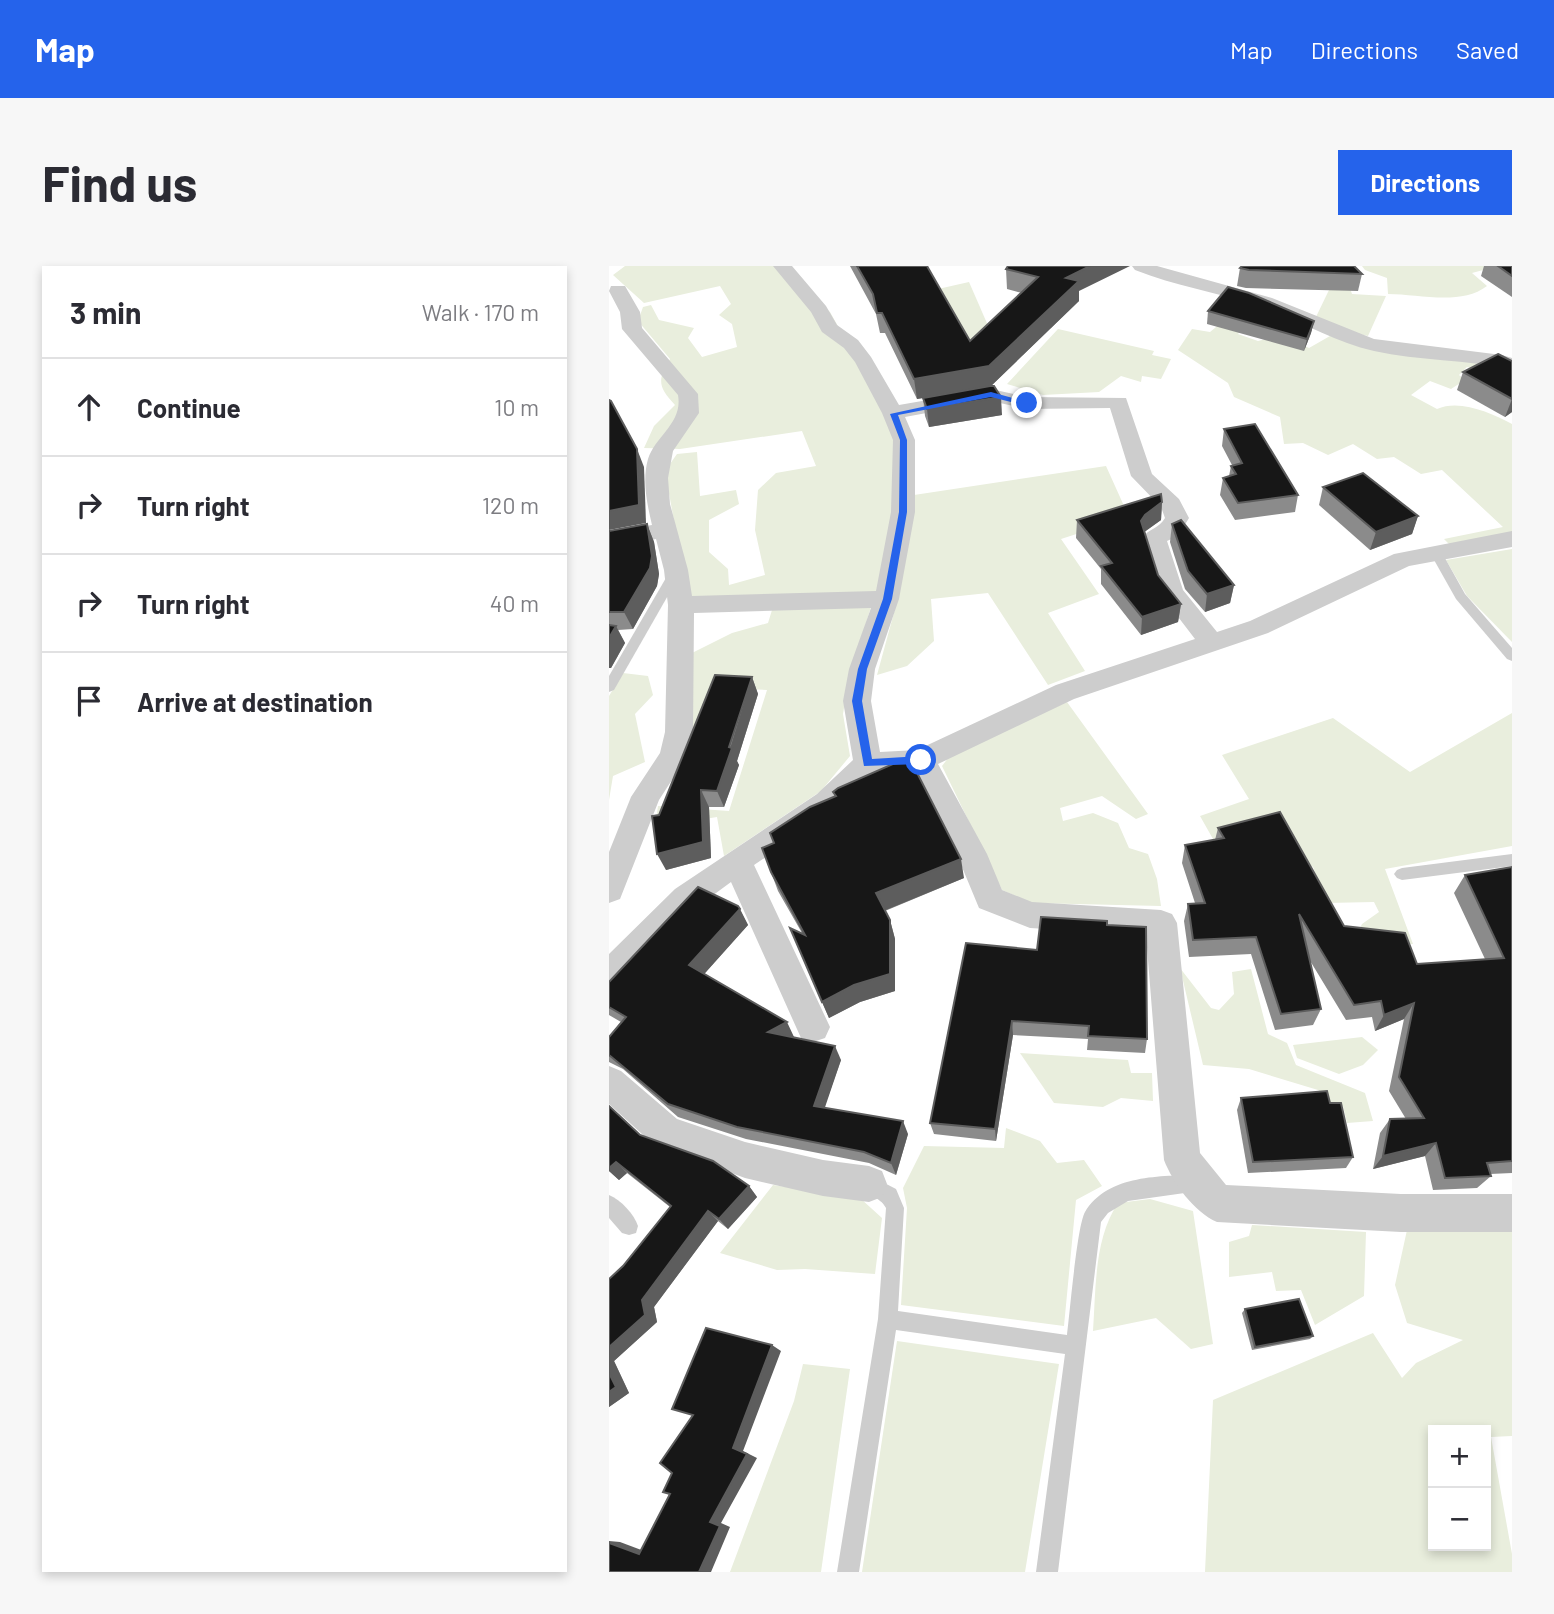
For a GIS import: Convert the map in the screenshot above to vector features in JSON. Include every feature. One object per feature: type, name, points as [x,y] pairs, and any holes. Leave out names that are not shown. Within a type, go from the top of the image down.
[{"type":"street","points":[[782,266],[819,310],[829,328],[851,344],[864,360],[904,440],[903,512],[887,599],[862,669],[857,701],[868,763]]},
{"type":"street","points":[[1141,266],[1268,303],[1323,329],[1372,345],[1420,352],[1448,352],[1512,363]]},
{"type":"street","points":[[609,890],[646,797],[674,755],[679,732],[681,605],[676,570],[656,498],[659,458],[689,414],[691,403],[688,394],[632,329],[629,312],[618,290]]},
{"type":"street","points":[[893,414],[991,395],[1027,403],[1118,402],[1142,475],[1171,504],[1177,518],[1170,531],[1154,538],[1171,592],[1213,644]]},
{"type":"street","points":[[609,540],[665,530]]},
{"type":"street","points":[[609,975],[686,898],[737,860],[827,802],[868,763],[921,760],[1065,692],[1259,627],[1403,559],[1512,539]]},
{"type":"street","points":[[681,605],[887,599]]},
{"type":"street","points":[[921,760],[972,854],[990,899],[1030,915],[1161,923],[1182,1160],[1216,1203],[1401,1213],[1512,1213]]},
{"type":"street","points":[[737,860],[813,1027]]},
{"type":"street","points":[[609,1082],[666,1132],[744,1160],[823,1178],[869,1184]]},
{"type":"lane","points":[[1435,551],[1460,596],[1512,656]]},
{"type":"lane","points":[[609,687],[676,570]]},
{"type":"lane","points":[[619,636],[638,637]]},
{"type":"lane","points":[[1402,874],[1512,860]]},
{"type":"lane","points":[[1047,1572],[1092,1218],[1102,1203],[1138,1187],[1201,1183]]},
{"type":"lane","points":[[848,1572],[888,1318],[895,1208],[889,1195],[869,1184]]},
{"type":"lane","points":[[609,1204],[629,1226]]},
{"type":"lane","points":[[888,1318],[1077,1346]]},
{"type":"green space","points":[[625,266],[780,266],[830,312],[889,417],[897,442],[894,509],[879,593],[688,599],[665,471],[677,454],[697,452],[700,496],[736,490],[739,504],[709,520],[709,552],[728,569],[729,585],[765,575],[755,530],[758,490],[776,473],[816,466],[802,431],[680,449],[644,448],[654,426],[675,405],[661,383],[670,359],[638,321],[643,307],[651,305],[659,320],[694,328],[688,338],[702,357],[737,347],[732,324],[719,315],[731,304],[720,286],[644,303],[613,275]]},
{"type":"green space","points":[[1362,266],[1498,266],[1472,273],[1487,286],[1477,292],[1439,298],[1388,294],[1387,278],[1365,270]]},
{"type":"green space","points":[[969,282],[993,337],[963,344],[938,289]]},
{"type":"green space","points":[[1350,288],[1352,294],[1386,296],[1368,336],[1331,328],[1315,319],[1329,290]]},
{"type":"green space","points":[[1244,304],[1251,319],[1238,334],[1258,341],[1282,335],[1309,348],[1330,336],[1499,362],[1480,371],[1467,367],[1459,375],[1465,380],[1451,389],[1430,381],[1411,395],[1437,409],[1465,406],[1512,424],[1512,533],[1449,544],[1444,539],[1503,527],[1442,470],[1421,474],[1394,457],[1377,459],[1353,444],[1328,455],[1303,443],[1284,444],[1280,417],[1234,397],[1228,383],[1178,350],[1192,329],[1210,332]]},
{"type":"green space","points":[[1058,329],[1154,351],[1152,355],[1171,359],[1161,379],[1142,376],[1141,382],[1121,376],[1099,392],[1043,395],[1007,384]]},
{"type":"green space","points":[[1106,466],[1129,517],[1061,539],[1099,594],[1048,613],[1085,671],[1048,685],[988,593],[931,599],[934,641],[907,666],[877,675],[895,609],[914,495]]},
{"type":"green space","points":[[1512,549],[1512,642],[1467,596],[1446,560]]},
{"type":"green space","points":[[871,607],[849,677],[843,714],[850,756],[821,791],[724,856],[717,817],[655,827],[658,806],[729,811],[767,690],[721,688],[684,748],[690,654],[732,633],[768,623],[772,610]]},
{"type":"green space","points":[[623,673],[648,676],[653,695],[635,714],[645,762],[613,776],[609,800],[609,696]]},
{"type":"green space","points":[[1067,702],[1148,814],[1136,819],[1102,796],[1060,808],[1063,821],[1093,813],[1118,823],[1129,848],[1148,854],[1157,879],[1161,906],[1032,903],[1002,890],[942,766],[952,753]]},
{"type":"green space","points":[[1512,713],[1512,846],[1385,869],[1413,944],[1352,944],[1362,924],[1379,912],[1374,902],[1326,903],[1313,867],[1298,857],[1280,822],[1213,839],[1200,816],[1249,799],[1222,755],[1333,718],[1410,772]]},
{"type":"green space","points":[[1180,968],[1211,1008],[1219,1010],[1234,994],[1232,972],[1251,969],[1268,1034],[1287,1043],[1296,1065],[1365,1093],[1373,1121],[1347,1123],[1343,1106],[1329,1105],[1326,1096],[1318,1090],[1249,1069],[1203,1065]]},
{"type":"green space","points":[[1362,1037],[1378,1050],[1363,1065],[1339,1074],[1297,1058],[1293,1045]]},
{"type":"green space","points":[[1020,1053],[1128,1060],[1131,1073],[1152,1073],[1153,1101],[1121,1098],[1103,1107],[1054,1103]]},
{"type":"green space","points":[[1006,1128],[1040,1141],[1057,1163],[1084,1160],[1102,1186],[1076,1200],[1064,1326],[901,1305],[907,1208],[903,1188],[924,1146],[1004,1148]]},
{"type":"green space","points":[[773,1185],[860,1198],[882,1218],[875,1274],[805,1269],[777,1270],[720,1253]]},
{"type":"green space","points":[[1150,1199],[1193,1211],[1213,1344],[1191,1349],[1156,1318],[1093,1331],[1100,1248],[1110,1217],[1118,1203]]},
{"type":"green space","points":[[1252,1225],[1366,1232],[1364,1296],[1315,1325],[1301,1290],[1276,1291],[1272,1272],[1229,1277],[1229,1242],[1249,1236]]},
{"type":"green space","points":[[1407,1230],[1512,1231],[1512,1436],[1491,1437],[1512,1554],[1512,1572],[1205,1572],[1213,1400],[1373,1333],[1402,1378],[1416,1363],[1463,1340],[1407,1323],[1395,1285]]},
{"type":"green space","points":[[897,1341],[1059,1364],[1025,1572],[862,1572]]},
{"type":"green space","points":[[803,1364],[850,1369],[821,1572],[730,1572],[794,1401]]},
{"type":"building","points":[[857,266],[927,266],[970,341],[1038,277],[1006,269],[1008,266],[1090,266],[1066,278],[1079,281],[989,366],[914,379],[882,313],[877,313],[873,294]]},
{"type":"building","points":[[1354,266],[1362,274],[1249,270],[1240,268]]},
{"type":"building","points":[[1498,266],[1512,266],[1512,276]]},
{"type":"building","points":[[1228,287],[1249,293],[1314,321],[1307,339],[1208,311]]},
{"type":"building","points":[[1498,354],[1512,361],[1512,399],[1463,372]]},
{"type":"building","points":[[994,386],[1001,397],[927,409],[923,398]]},
{"type":"building","points":[[609,400],[637,449],[639,505],[609,511]]},
{"type":"building","points":[[1255,424],[1298,495],[1238,503],[1223,478],[1236,474],[1231,466],[1242,463],[1224,429]]},
{"type":"building","points":[[1363,473],[1418,516],[1376,532],[1323,487]]},
{"type":"building","points":[[1161,494],[1162,502],[1141,521],[1158,575],[1181,604],[1142,617],[1101,566],[1112,563],[1077,520]]},
{"type":"building","points":[[1181,520],[1234,585],[1207,594],[1188,571],[1172,524]]},
{"type":"building","points":[[647,524],[652,556],[650,568],[624,612],[609,612],[609,531]]},
{"type":"building","points":[[609,625],[616,626],[609,638]]},
{"type":"building","points":[[715,675],[752,677],[717,791],[701,790],[703,842],[657,854],[652,816],[659,815]]},
{"type":"building","points":[[909,757],[961,859],[876,893],[890,920],[890,974],[854,985],[822,1002],[790,928],[805,935],[771,872],[762,848],[774,843],[770,833],[810,807],[836,796],[833,792],[838,788]]},
{"type":"building","points":[[1280,812],[1344,926],[1405,933],[1417,964],[1504,958],[1465,875],[1512,867],[1512,1161],[1487,1163],[1491,1176],[1445,1178],[1436,1143],[1383,1156],[1390,1119],[1424,1118],[1399,1077],[1414,1003],[1384,1015],[1381,1001],[1354,1005],[1299,914],[1321,1009],[1281,1014],[1256,937],[1193,940],[1188,904],[1205,903],[1185,845],[1224,838],[1218,828]]},
{"type":"building","points":[[698,887],[740,909],[689,965],[787,1022],[768,1032],[835,1046],[814,1106],[903,1121],[891,1163],[864,1152],[737,1127],[668,1104],[609,1055],[609,1037],[626,1017],[609,1007],[609,982]]},
{"type":"building","points":[[1041,917],[1107,921],[1107,925],[1146,927],[1147,1039],[1088,1036],[1089,1026],[1012,1021],[995,1129],[930,1123],[966,943],[1037,950]]},
{"type":"building","points":[[1327,1091],[1330,1103],[1341,1103],[1353,1157],[1253,1162],[1241,1098]]},
{"type":"building","points":[[609,1106],[640,1135],[713,1161],[749,1186],[719,1219],[708,1211],[642,1300],[645,1315],[609,1347],[609,1279],[623,1266],[671,1206],[616,1162],[609,1168]]},
{"type":"building","points":[[1299,1299],[1313,1336],[1255,1347],[1245,1309]]},
{"type":"building","points":[[706,1328],[772,1345],[733,1448],[747,1454],[710,1522],[720,1526],[699,1572],[609,1572],[609,1543],[639,1554],[670,1494],[663,1492],[672,1473],[660,1463],[693,1415],[672,1409]]},
{"type":"building","points":[[609,1373],[616,1387],[609,1392]]},
{"type":"route","points":[[921,760],[868,763],[857,701],[862,669],[887,599],[903,512],[904,440],[893,414],[991,395],[1027,403]]}]
